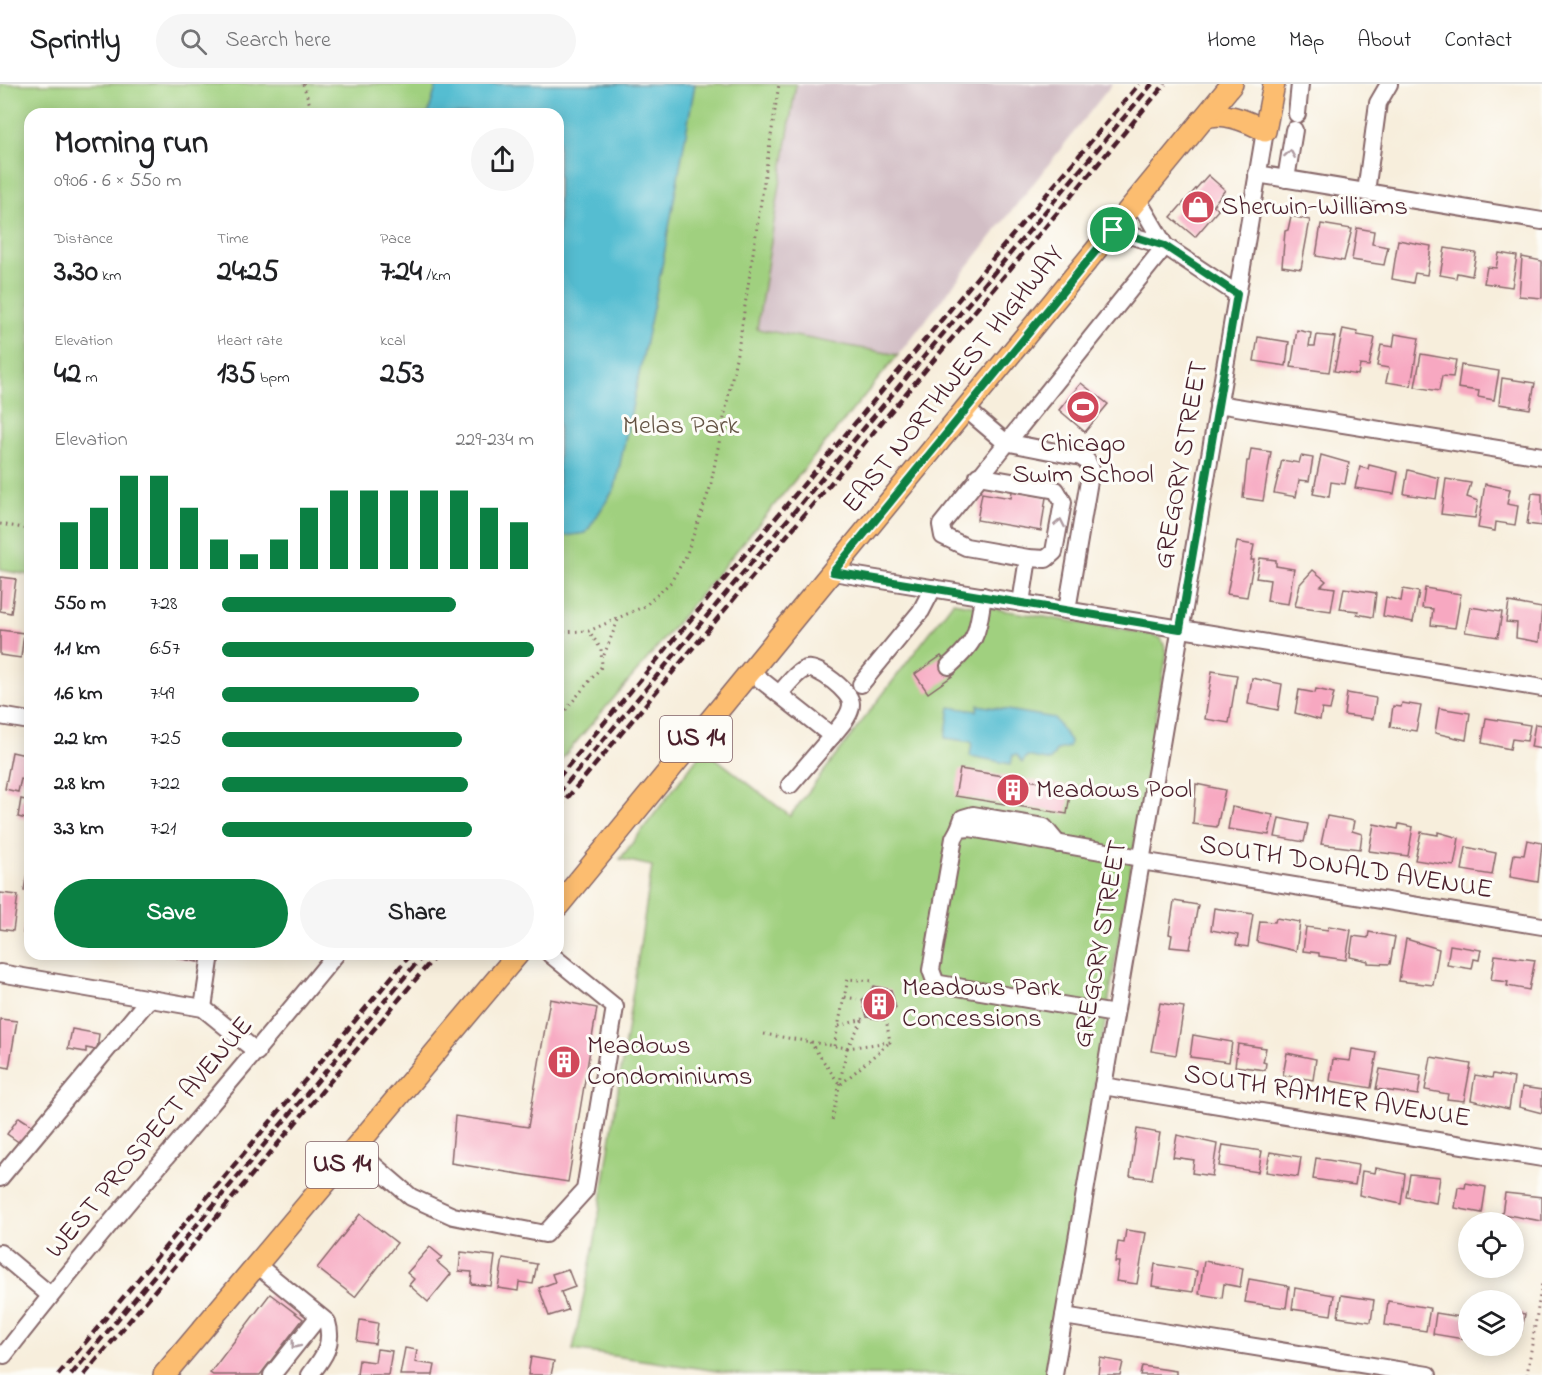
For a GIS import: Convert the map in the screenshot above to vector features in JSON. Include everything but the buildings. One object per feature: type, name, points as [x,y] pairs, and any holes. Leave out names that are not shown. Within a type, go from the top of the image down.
[{"type":"main road","name":"EAST NORTHWEST HIGHWAY","points":[[833,572],[1232,84]]},
{"type":"main road","points":[[1202,120],[1210,116],[1222,116],[1253,124],[1265,131],[1274,84]]},
{"type":"main road","name":"US 14","points":[[564,899],[833,572]]},
{"type":"main road","name":"US 14","points":[[164,1375],[513,960]]},
{"type":"street","points":[[1286,179],[1300,84]]},
{"type":"street","points":[[1366,192],[1378,103],[1389,84]]},
{"type":"street","name":"GREGORY STREET","points":[[1054,1375],[1265,131]]},
{"type":"street","points":[[1257,174],[1542,221]]},
{"type":"street","points":[[1138,200],[1165,246]]},
{"type":"street","points":[[1113,230],[1165,246],[1237,294]]},
{"type":"street","points":[[978,476],[1056,490],[1063,502],[1054,552],[1046,559],[1028,558],[966,547],[943,536],[941,525],[978,476],[1005,442],[1165,246]]},
{"type":"street","points":[[1218,404],[1542,456]]},
{"type":"street","points":[[966,409],[1005,442],[1082,457],[1087,461],[1091,469],[1067,610]]},
{"type":"street","points":[[1021,603],[1028,558]]},
{"type":"street","points":[[833,572],[1542,688]]},
{"type":"street","points":[[861,684],[921,611],[933,588]]},
{"type":"street","points":[[949,666],[971,646],[977,629],[983,596]]},
{"type":"street","points":[[779,694],[803,669],[811,668],[817,670],[848,694],[852,702],[850,713],[790,785]]},
{"type":"street","points":[[751,672],[832,736]]},
{"type":"street","points":[[0,716],[24,720]]},
{"type":"street","name":"SOUTH DONALD AVENUE","points":[[1115,1014],[935,981],[931,970],[954,838],[959,829],[1542,926]]},
{"type":"street","points":[[203,1008],[209,960]]},
{"type":"street","name":"WEST PROSPECT AVENUE","points":[[4,1355],[50,1295],[257,1052],[331,960]]},
{"type":"street","points":[[355,1149],[411,1197],[453,1216],[545,1234],[585,1191],[615,1007],[557,960]]},
{"type":"street","points":[[0,974],[203,1008],[257,1052]]},
{"type":"street","points":[[0,1178],[149,999]]},
{"type":"street","name":"SOUTH RAMMER AVENUE","points":[[1103,1086],[1542,1158]]},
{"type":"street","points":[[0,1252],[50,1295]]},
{"type":"street","points":[[258,1266],[327,1322],[330,1333],[328,1350],[310,1375]]},
{"type":"street","points":[[272,1375],[319,1316]]},
{"type":"street","points":[[1064,1316],[1428,1375]]},
{"type":"path","points":[[303,84],[311,108]]},
{"type":"path","points":[[564,632],[589,632],[645,606],[671,582],[686,556],[710,488],[740,338],[778,84]]},
{"type":"path","points":[[0,524],[24,528]]},
{"type":"path","points":[[564,712],[596,675],[618,620]]},
{"type":"path","points":[[589,632],[603,657]]},
{"type":"path","points":[[834,1046],[848,979],[873,981]]},
{"type":"path","points":[[844,997],[857,999]]},
{"type":"path","points":[[832,1120],[848,1048],[863,1019],[839,1026]]},
{"type":"path","points":[[887,1024],[890,1042]]},
{"type":"path","points":[[764,1034],[848,1048],[890,1042]]},
{"type":"path","points":[[810,1042],[840,1084]]},
{"type":"path","points":[[840,1084],[890,1042]]},
{"type":"path","points":[[1527,1375],[1542,1283]]},
{"type":"shaded area","points":[[796,84],[1112,84],[898,355],[757,329]]},
{"type":"green space","name":"Melas Park","points":[[0,84],[796,84],[757,329],[898,355],[639,669],[564,756],[564,108],[24,108],[24,574],[0,570]]},
{"type":"green space","points":[[953,602],[1154,635],[1161,638],[1167,652],[1046,1375],[745,1375],[573,1350],[596,1234],[652,866],[620,859],[704,749],[790,816]]},
{"type":"water","points":[[437,84],[695,84],[663,261],[615,488],[586,533],[564,536],[564,108],[430,108]]},
{"type":"water","points":[[978,705],[1054,718],[1070,741],[1069,747],[1057,750],[1050,761],[1027,756],[1022,763],[1017,755],[1013,755],[1011,764],[970,756],[972,742],[945,738],[950,707],[977,711]]},
{"type":"railway","points":[[564,771],[1139,84]]},
{"type":"railway","points":[[564,787],[1152,84]]},
{"type":"railway","points":[[564,802],[1165,84]]},
{"type":"railway","points":[[58,1375],[406,960]]},
{"type":"railway","points":[[71,1375],[419,960]]},
{"type":"railway","points":[[84,1375],[432,960]]},
{"type":"place","name":"Sherwin-Williams","points":[[1198,207]]},
{"type":"place","name":"Chicago Swim School","points":[[1083,407]]},
{"type":"place","name":"Meadows Pool","points":[[1013,790]]},
{"type":"place","name":"Meadows Park Concessions","points":[[879,1004]]},
{"type":"place","name":"Meadows Condominiums","points":[[564,1062]]},
{"type":"route","points":[[1113,230],[1165,246],[1237,294],[1180,629],[833,572],[966,409],[1113,230]]}]
